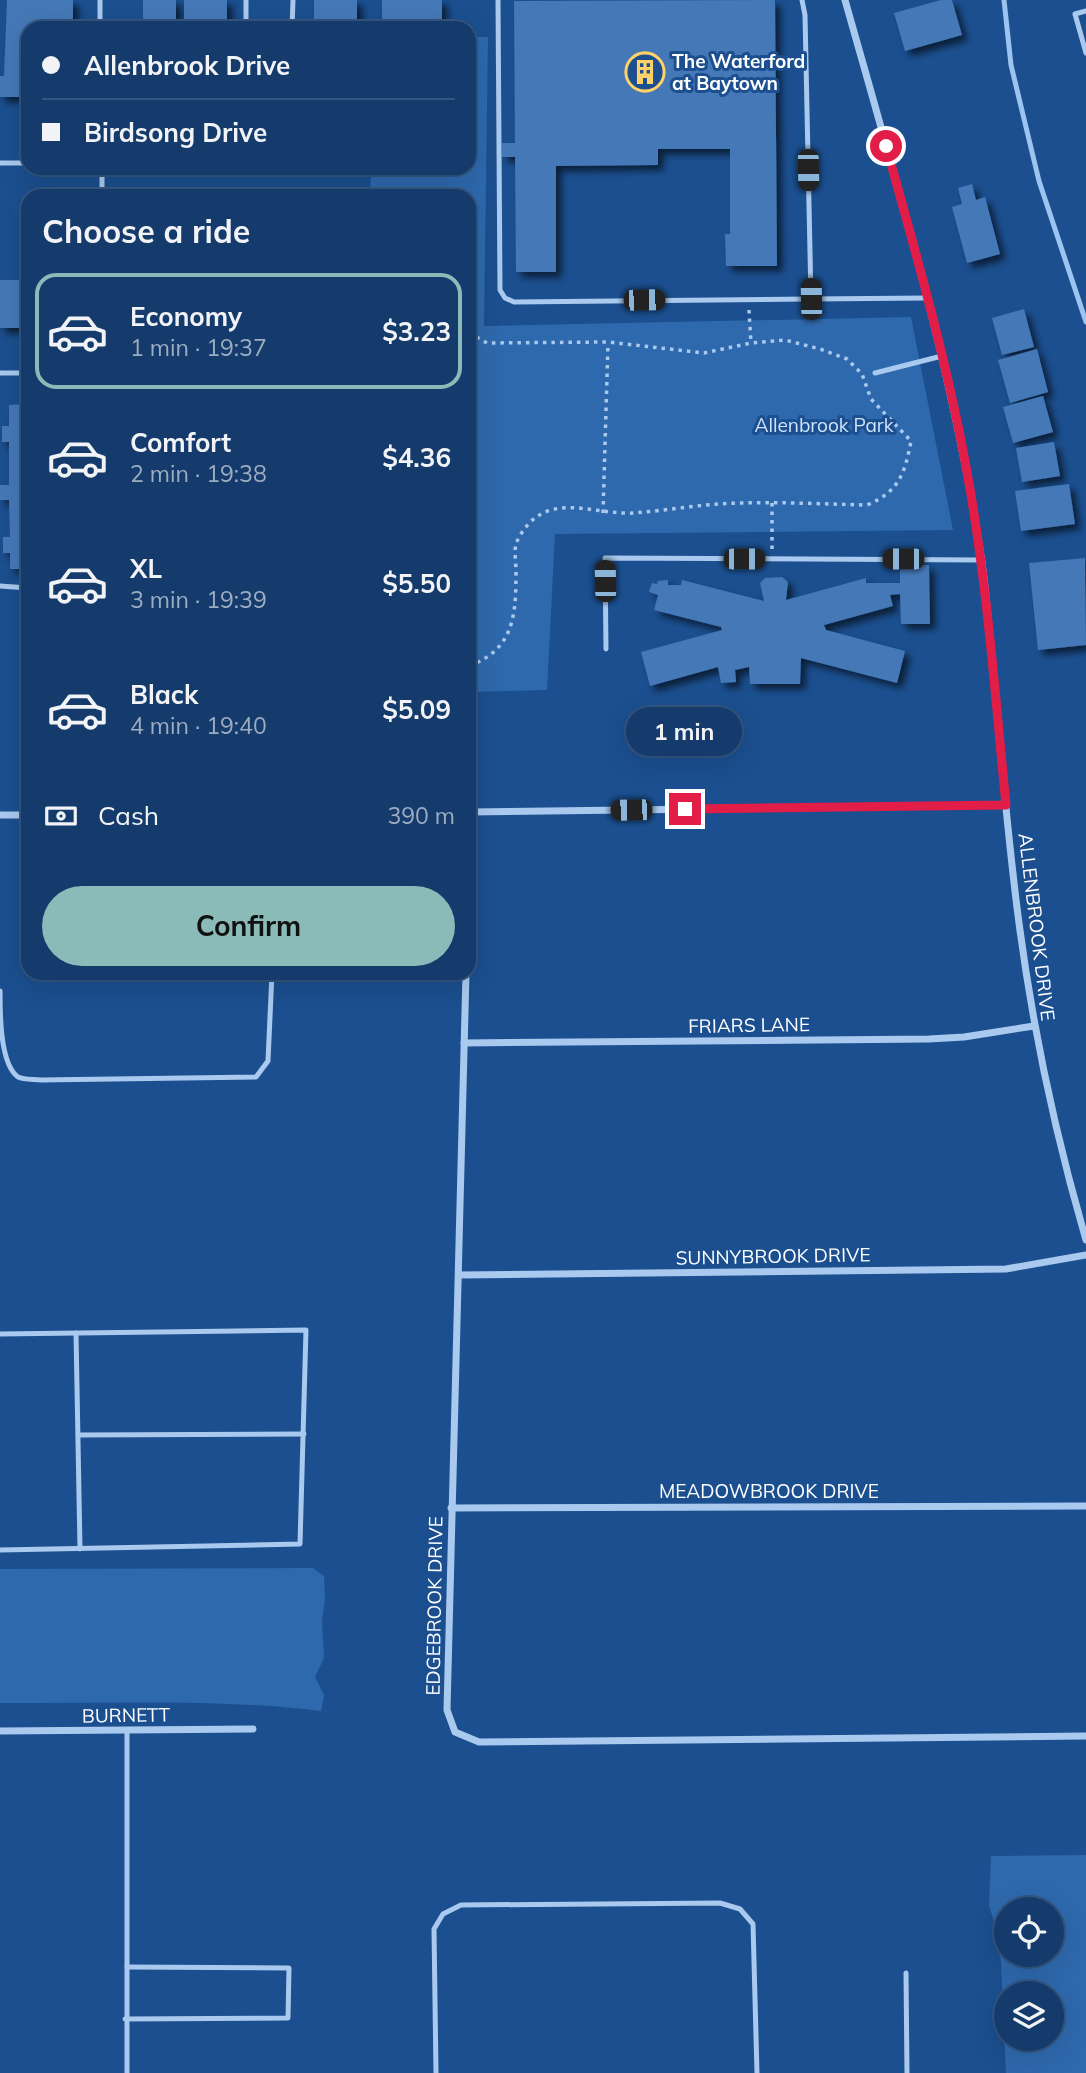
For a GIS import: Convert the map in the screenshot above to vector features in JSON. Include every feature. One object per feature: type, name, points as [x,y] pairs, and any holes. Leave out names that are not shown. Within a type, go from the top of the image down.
[{"type":"street","name":"ALLENBROOK DRIVE","points":[[845,0],[927,298],[967,469],[981,559],[1018,923],[1034,1026],[1086,1240]]},
{"type":"street","points":[[476,812],[1006,805]]},
{"type":"street","points":[[0,815],[21,815]]},
{"type":"street","name":"EDGEBROOK DRIVE","points":[[466,980],[447,1710],[455,1732],[479,1742],[1086,1736]]},
{"type":"street","name":"FRIARS LANE","points":[[464,1043],[929,1039],[964,1037],[1034,1026]]},
{"type":"street","name":"SUNNYBROOK DRIVE","points":[[459,1275],[1006,1269],[1086,1255]]},
{"type":"street","name":"MEADOWBROOK DRIVE","points":[[452,1508],[1086,1506]]},
{"type":"street","name":"BURNETT","points":[[0,1731],[253,1729]]},
{"type":"lane","points":[[100,0],[100,21]]},
{"type":"lane","points":[[246,0],[246,21]]},
{"type":"lane","points":[[292,21],[293,0]]},
{"type":"lane","points":[[498,0],[500,290],[505,298],[514,302],[927,298]]},
{"type":"lane","points":[[802,0],[805,15],[811,299]]},
{"type":"lane","points":[[1086,11],[1075,14],[1086,53]]},
{"type":"lane","points":[[0,163],[21,163]]},
{"type":"lane","points":[[875,373],[942,356]]},
{"type":"lane","points":[[0,373],[21,373]]},
{"type":"lane","points":[[606,649],[605,558],[981,559]]},
{"type":"lane","points":[[0,586],[21,588]]},
{"type":"lane","points":[[0,991],[1,1044],[5,1064],[19,1077],[41,1080],[256,1077],[268,1061],[272,980]]},
{"type":"lane","points":[[0,1334],[306,1330],[300,1544],[0,1550]]},
{"type":"lane","points":[[76,1333],[80,1549]]},
{"type":"lane","points":[[78,1436],[304,1434]]},
{"type":"lane","points":[[127,1731],[127,2073]]},
{"type":"lane","points":[[436,2073],[435,1929],[443,1914],[461,1905],[720,1903],[740,1909],[753,1924],[757,2073]]},
{"type":"lane","points":[[125,2019],[288,2018],[289,2005],[289,1968],[127,1967]]},
{"type":"lane","points":[[906,1973],[907,2073]]},
{"type":"path","points":[[748,299],[751,343]]},
{"type":"path","points":[[476,337],[487,343],[608,342],[704,353],[751,343],[785,340],[820,348],[847,359],[862,374],[871,400],[911,441],[907,464],[898,481],[885,498],[867,505],[719,504],[631,513],[603,513],[570,507],[549,509],[533,520],[516,544],[516,606],[513,625],[501,645],[485,660],[476,663]]},
{"type":"path","points":[[603,513],[608,342]]},
{"type":"path","points":[[772,503],[772,559]]},
{"type":"green space","name":"Allenbrook Park","points":[[476,37],[488,37],[484,326],[911,317],[953,530],[555,534],[547,690],[476,692],[476,189],[370,189],[371,175],[476,175]]},
{"type":"green space","points":[[313,1568],[324,1576],[324,1658],[315,1677],[324,1695],[321,1711],[201,1703],[0,1703],[0,1569]]},
{"type":"green space","points":[[1086,1855],[1086,2073],[1006,2073],[1005,2051],[1064,2051],[1064,1981],[1002,1981],[1001,1967],[1064,1967],[1064,1897],[994,1897],[994,1921],[989,1906],[991,1856]]},
{"type":"building","points":[[7,0],[73,0],[73,21],[21,21],[21,97],[0,97],[0,76],[4,76]]},
{"type":"building","points":[[143,0],[176,0],[176,21],[143,21]]},
{"type":"building","points":[[184,0],[227,0],[227,21],[184,21]]},
{"type":"building","points":[[314,0],[357,0],[357,21],[314,21]]},
{"type":"building","points":[[382,0],[442,0],[442,21],[382,21]]},
{"type":"building","name":"The Waterford at Baytown","points":[[775,0],[777,266],[726,266],[725,234],[730,234],[730,149],[658,149],[658,165],[556,166],[556,272],[516,272],[515,157],[502,157],[502,143],[515,143],[514,1]]},
{"type":"building","points":[[941,0],[952,0],[962,35],[905,51],[894,13]]},
{"type":"building","points":[[972,184],[976,200],[985,197],[1000,254],[967,263],[952,207],[962,204],[958,188]]},
{"type":"building","points":[[0,280],[21,280],[21,328],[0,328]]},
{"type":"building","points":[[1024,309],[1034,347],[1002,355],[992,318]]},
{"type":"building","points":[[1037,349],[1048,392],[1010,403],[998,360]]},
{"type":"building","points":[[1043,396],[1053,432],[1013,443],[1003,407]]},
{"type":"building","points":[[21,404],[21,569],[10,569],[10,553],[3,553],[3,537],[10,537],[9,500],[0,500],[0,485],[9,485],[9,442],[2,442],[2,426],[9,426],[9,405]]},
{"type":"building","points":[[1054,442],[1060,476],[1022,482],[1016,448]]},
{"type":"building","points":[[1069,484],[1075,524],[1021,531],[1015,491]]},
{"type":"building","points":[[1085,558],[1086,645],[1038,650],[1029,563]]},
{"type":"building","points":[[900,565],[929,565],[930,624],[901,624],[900,594],[890,595],[893,606],[824,625],[826,630],[905,651],[897,683],[801,658],[800,684],[750,684],[749,667],[735,670],[736,682],[721,683],[718,667],[650,686],[641,652],[722,630],[721,627],[654,610],[658,595],[649,592],[652,583],[668,580],[668,585],[681,585],[682,580],[764,601],[760,583],[765,578],[782,577],[788,582],[786,600],[866,578],[866,583],[900,583]]},
{"type":"waterway","points":[[1004,0],[1011,65],[1039,181],[1086,322]]},
{"type":"place","name":"The Waterford at Baytown","points":[[645,72]]},
{"type":"route","points":[[685,809],[1006,805],[981,559],[967,469],[914,243],[886,146]]}]
